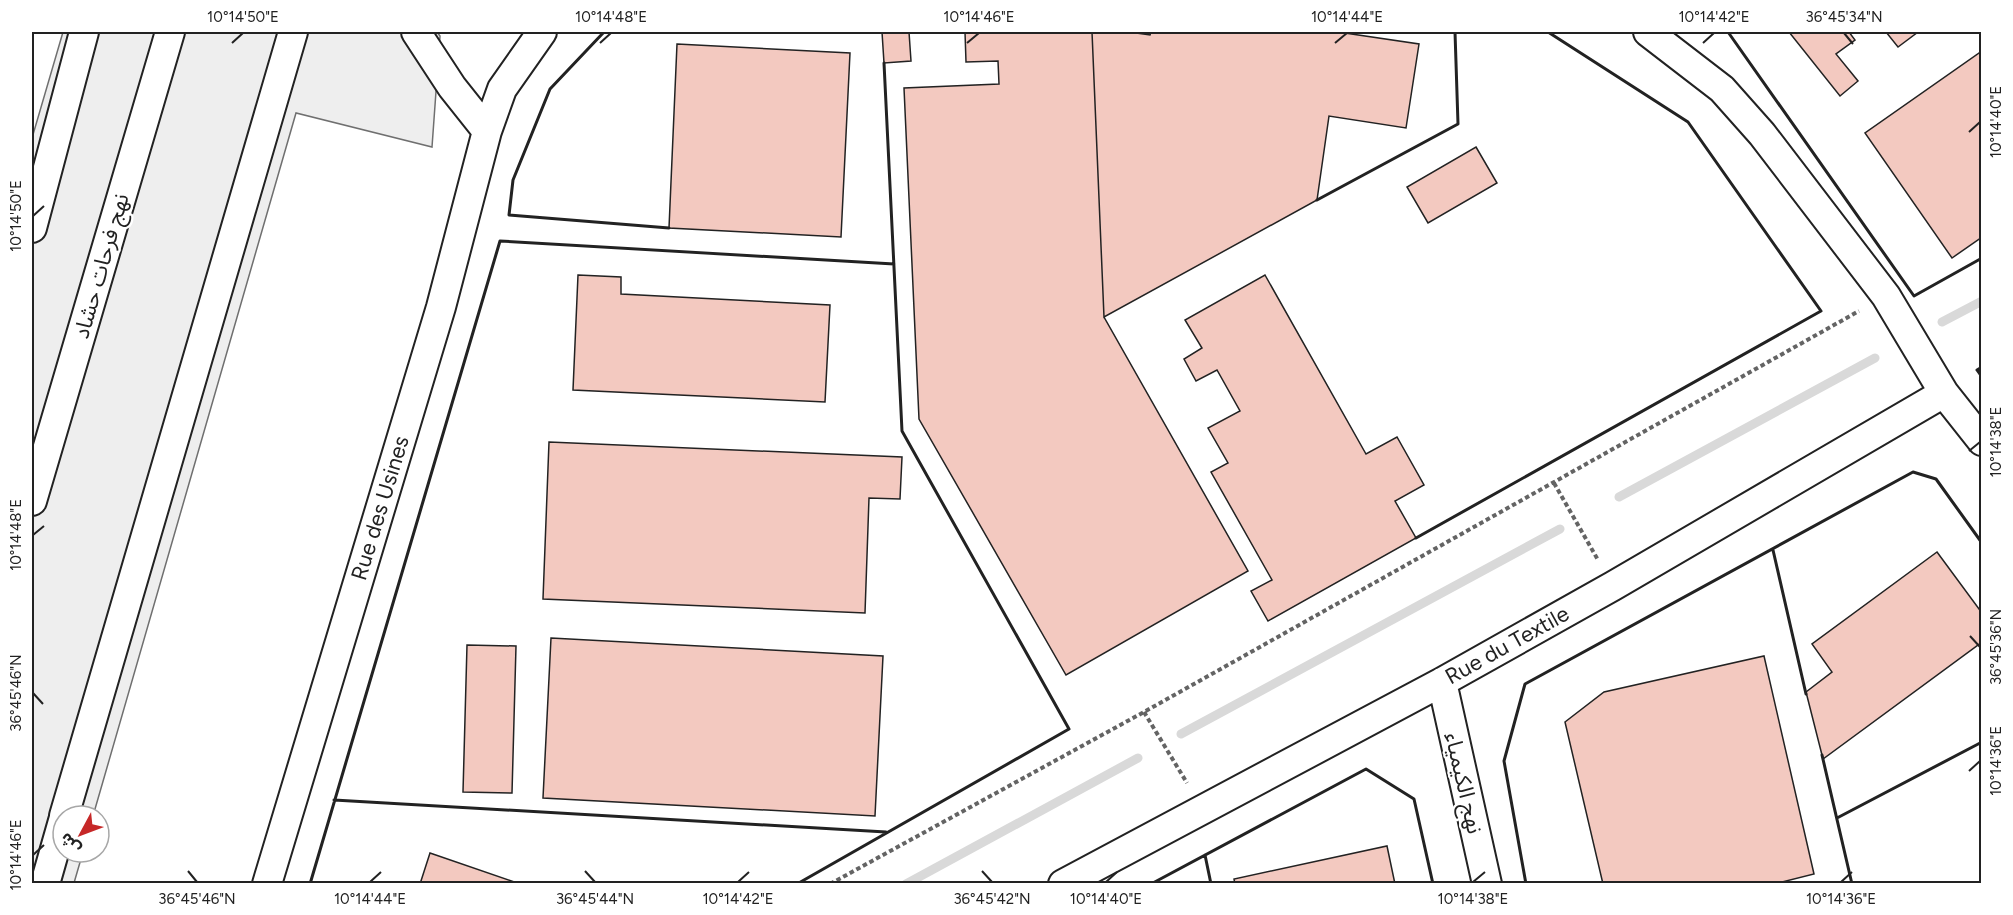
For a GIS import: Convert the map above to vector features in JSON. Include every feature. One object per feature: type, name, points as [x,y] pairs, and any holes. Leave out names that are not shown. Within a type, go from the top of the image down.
[{"type":"street","points":[[32,228],[84,32]]},
{"type":"street","name":"نهج فرحات حشاد","points":[[32,501],[170,32]]},
{"type":"street","points":[[68,804],[293,32]]},
{"type":"street","points":[[416,32],[452,87],[487,132]]},
{"type":"street","name":"Rue des Usines","points":[[267,884],[437,318],[487,132],[502,89],[542,32]]},
{"type":"street","points":[[1648,32],[1722,88],[1762,134],[1886,296],[1944,393],[1982,441]]},
{"type":"street","name":"Rue du Textile","points":[[1063,884],[1442,682],[1613,586],[1944,393]]},
{"type":"street","name":"نهج الكيمياء","points":[[1442,682],[1487,884]]},
{"type":"street","points":[[45,884],[51,863]]},
{"type":"path","points":[[830,884],[1144,712],[1886,296]]},
{"type":"path","points":[[1554,483],[1613,586]]},
{"type":"path","points":[[1144,712],[1202,809]]},
{"type":"shaded area","points":[[63,32],[437,32],[440,36],[432,147],[296,113],[96,804],[51,804],[51,864],[80,864],[74,883],[32,884],[32,138]]},
{"type":"building","points":[[882,32],[909,32],[911,61],[884,63]]},
{"type":"building","points":[[965,32],[1092,32],[1104,317],[1248,571],[1066,675],[919,419],[904,88],[999,84],[998,61],[966,62]]},
{"type":"building","points":[[1092,32],[1129,32],[1150,35],[1151,32],[1338,32],[1419,44],[1406,128],[1329,116],[1317,200],[1104,317]]},
{"type":"building","points":[[1789,32],[1849,32],[1855,40],[1836,54],[1858,81],[1840,96]]},
{"type":"building","points":[[1886,32],[1918,32],[1898,47]]},
{"type":"building","points":[[677,44],[850,53],[841,237],[669,228]]},
{"type":"building","points":[[1982,51],[1982,237],[1952,258],[1865,133]]},
{"type":"building","points":[[1476,147],[1497,183],[1428,223],[1407,187]]},
{"type":"building","points":[[578,275],[621,277],[621,294],[830,305],[825,402],[573,390]]},
{"type":"building","points":[[1265,275],[1366,454],[1397,437],[1424,485],[1395,501],[1416,538],[1268,621],[1251,591],[1272,580],[1211,472],[1228,463],[1208,428],[1240,411],[1217,370],[1196,381],[1184,359],[1202,348],[1185,320]]},
{"type":"building","points":[[549,442],[902,457],[900,499],[869,498],[865,613],[543,599]]},
{"type":"building","points":[[1937,552],[1982,613],[1982,642],[1823,759],[1806,692],[1832,672],[1812,644]]},
{"type":"building","points":[[551,638],[883,656],[875,816],[543,798]]},
{"type":"building","points":[[467,645],[516,646],[512,793],[463,792]]},
{"type":"building","points":[[1764,656],[1814,874],[1774,884],[1603,884],[1565,722],[1604,692]]},
{"type":"building","points":[[1387,846],[1395,884],[1235,884],[1234,879]]},
{"type":"building","points":[[430,853],[520,884],[420,884]]},
{"type":"waterway","points":[[1942,322],[1982,301]]},
{"type":"waterway","points":[[1619,497],[1875,358]]},
{"type":"waterway","points":[[1181,734],[1560,529]]},
{"type":"waterway","points":[[906,884],[1138,758]]},
{"type":"wall","points":[[604,32],[550,89],[513,180],[509,215],[669,228]]},
{"type":"wall","points":[[1317,200],[1458,124],[1455,32]]},
{"type":"wall","points":[[1416,538],[1821,311],[1688,122],[1548,32]]},
{"type":"wall","points":[[1728,32],[1914,296],[1982,258]]},
{"type":"wall","points":[[797,884],[1069,729],[902,431],[884,63]]},
{"type":"wall","points":[[310,884],[500,241],[894,264]]},
{"type":"wall","points":[[1982,367],[1977,370],[1982,377]]},
{"type":"wall","points":[[1526,884],[1504,761],[1525,684],[1913,472],[1936,479],[1982,543]]},
{"type":"wall","points":[[1773,550],[1806,694]]},
{"type":"wall","points":[[1837,818],[1982,742]]},
{"type":"wall","points":[[1822,755],[1852,884]]},
{"type":"wall","points":[[1151,884],[1366,769],[1414,799],[1433,884]]},
{"type":"wall","points":[[334,800],[886,832]]},
{"type":"wall","points":[[1205,855],[1211,884]]}]
